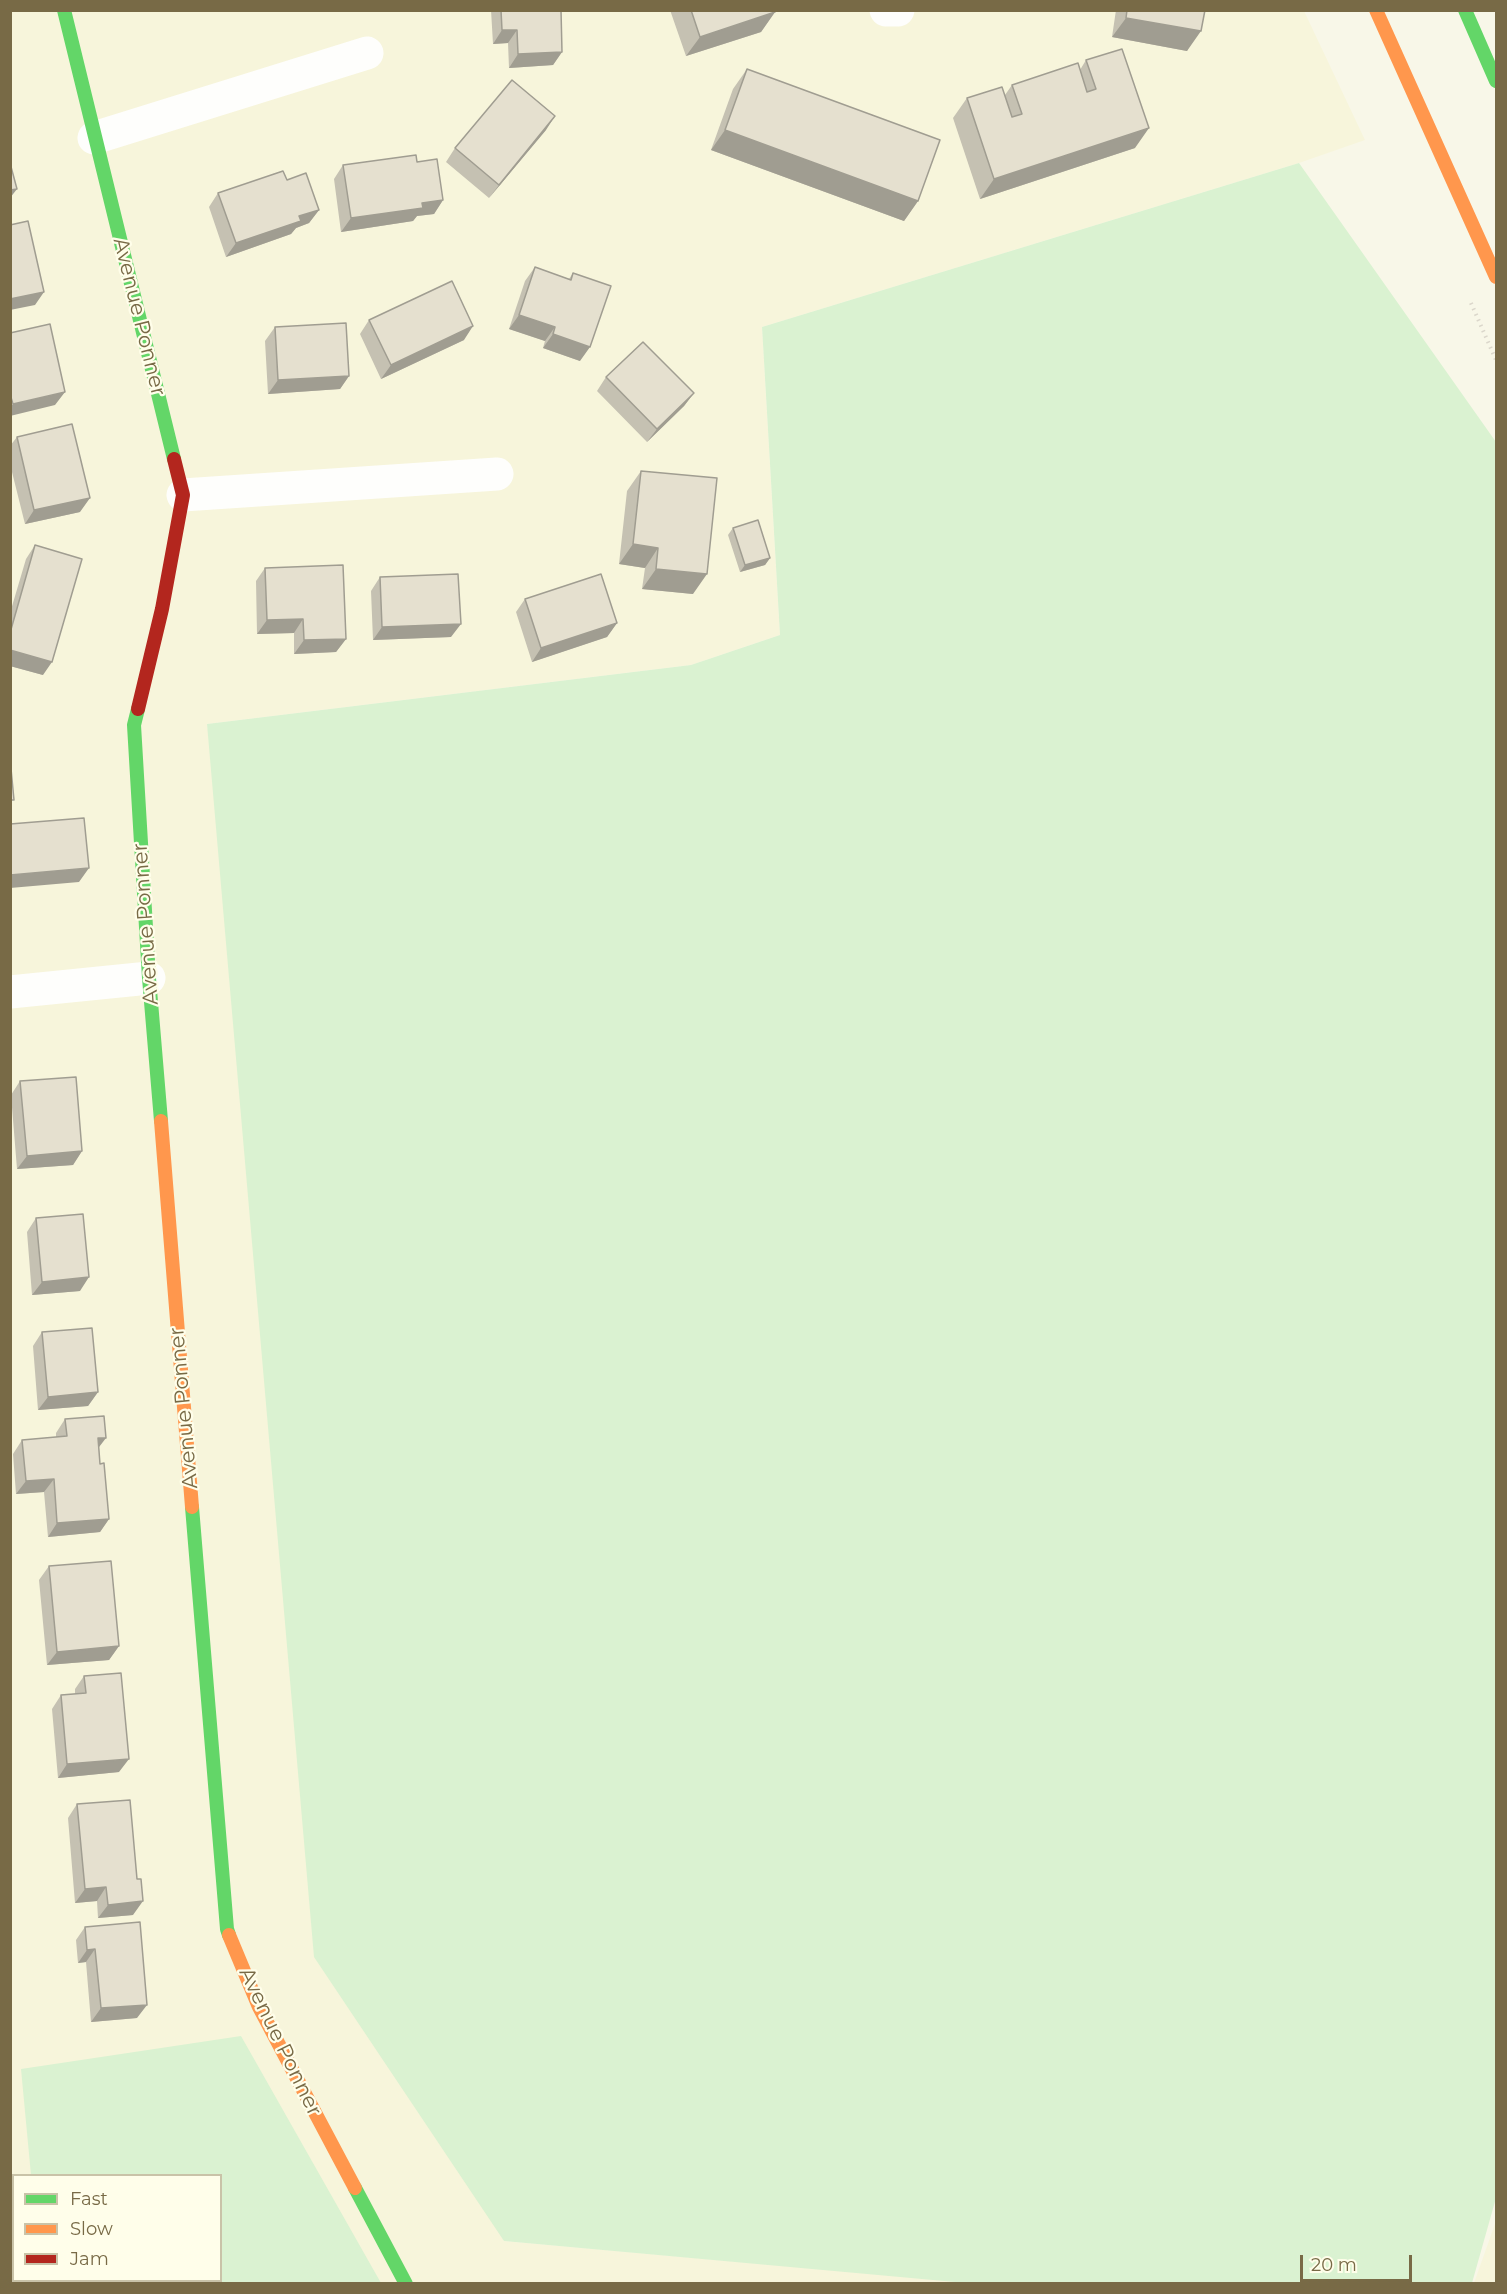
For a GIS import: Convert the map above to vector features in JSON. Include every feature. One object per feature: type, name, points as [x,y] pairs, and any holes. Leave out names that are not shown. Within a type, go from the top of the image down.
[{"type":"street","name":"Avenue Ponner","points":[[64,10],[183,495],[162,609],[134,725],[149,978],[227,1929],[259,2007],[406,2283]]},
{"type":"street","points":[[886,10],[898,10]]},
{"type":"street","points":[[1376,10],[1497,277]]},
{"type":"street","points":[[1465,10],[1497,81]]},
{"type":"street","points":[[94,138],[367,53]]},
{"type":"street","points":[[183,495],[497,474]]},
{"type":"street","points":[[10,992],[149,978]]},
{"type":"shaded area","points":[[11,11],[1304,11],[1365,140],[1299,163],[762,327],[780,635],[691,665],[207,724],[504,2241],[977,2283],[11,2284]]},
{"type":"shaded area","points":[[1496,2221],[1496,2283],[1474,2283]]},
{"type":"green space","points":[[1299,163],[1496,442],[1496,2198],[1472,2283],[977,2284],[504,2241],[314,1957],[207,724],[691,665],[780,635],[762,327]]},
{"type":"green space","points":[[241,2036],[381,2283],[72,2283],[70,2282],[222,2282],[222,2174],[31,2174],[21,2069]]},
{"type":"building","points":[[501,10],[561,10],[562,52],[518,54],[517,30],[502,30]]},
{"type":"building","points":[[691,10],[774,10],[775,12],[700,37]]},
{"type":"building","points":[[1127,10],[1205,10],[1201,31],[1126,18]]},
{"type":"building","points":[[1122,49],[1149,128],[994,179],[967,98],[1002,87],[1012,117],[1022,114],[1012,85],[1078,63],[1087,92],[1096,89],[1086,60]]},
{"type":"building","points":[[747,69],[940,140],[918,201],[725,130]]},
{"type":"building","points":[[512,80],[555,116],[499,185],[455,148]]},
{"type":"building","points":[[416,155],[417,162],[437,159],[443,200],[422,203],[423,208],[351,218],[343,165]]},
{"type":"building","points":[[10,163],[17,189],[10,190]]},
{"type":"building","points":[[283,171],[287,180],[306,173],[319,210],[299,216],[301,221],[236,243],[218,193]]},
{"type":"building","points":[[28,221],[44,292],[10,299],[10,225]]},
{"type":"building","points":[[535,267],[571,280],[573,273],[611,286],[590,347],[553,334],[555,327],[519,315]]},
{"type":"building","points":[[452,281],[473,326],[391,365],[369,320]]},
{"type":"building","points":[[346,323],[349,376],[278,380],[275,327]]},
{"type":"building","points":[[50,324],[65,392],[13,404],[10,394],[10,333]]},
{"type":"building","points":[[643,342],[694,393],[657,429],[606,377]]},
{"type":"building","points":[[72,424],[90,498],[34,510],[17,437]]},
{"type":"building","points":[[641,471],[717,478],[707,574],[656,569],[658,548],[633,544]]},
{"type":"building","points":[[758,520],[770,558],[745,565],[733,528]]},
{"type":"building","points":[[35,545],[82,559],[52,662],[10,650],[10,633]]},
{"type":"building","points":[[343,565],[346,639],[304,640],[303,619],[267,620],[265,568]]},
{"type":"building","points":[[458,574],[461,624],[382,627],[380,577]]},
{"type":"building","points":[[601,574],[617,623],[541,648],[525,599]]},
{"type":"building","points":[[10,758],[14,800],[10,800]]},
{"type":"building","points":[[84,818],[89,868],[10,875],[10,824]]},
{"type":"building","points":[[76,1077],[82,1151],[27,1156],[20,1081]]},
{"type":"building","points":[[83,1214],[89,1277],[42,1282],[36,1218]]},
{"type":"building","points":[[92,1328],[98,1392],[48,1397],[42,1332]]},
{"type":"building","points":[[104,1416],[106,1438],[98,1438],[100,1464],[104,1463],[109,1519],[57,1523],[54,1479],[26,1481],[22,1440],[67,1436],[65,1419]]},
{"type":"building","points":[[111,1561],[119,1646],[57,1652],[49,1566]]},
{"type":"building","points":[[121,1673],[129,1759],[67,1764],[61,1695],[86,1693],[84,1676]]},
{"type":"building","points":[[130,1800],[137,1879],[141,1879],[143,1901],[108,1905],[106,1887],[85,1889],[77,1804]]},
{"type":"building","points":[[140,1922],[147,2005],[101,2008],[95,1949],[87,1950],[85,1927]]},
{"type":"traffic: fast","points":[[64,10],[174,459]]},
{"type":"traffic: fast","points":[[1465,10],[1496,81]]},
{"type":"traffic: fast","points":[[138,709],[134,725],[149,978],[161,1121]]},
{"type":"traffic: fast","points":[[192,1507],[229,1935]]},
{"type":"traffic: fast","points":[[355,2188],[406,2284]]},
{"type":"traffic: slow","points":[[1376,10],[1496,277]]},
{"type":"traffic: slow","points":[[161,1121],[192,1507]]},
{"type":"traffic: slow","points":[[229,1935],[259,2007],[355,2188]]},
{"type":"traffic: jam","points":[[138,709],[162,609],[183,495],[174,459]]}]
